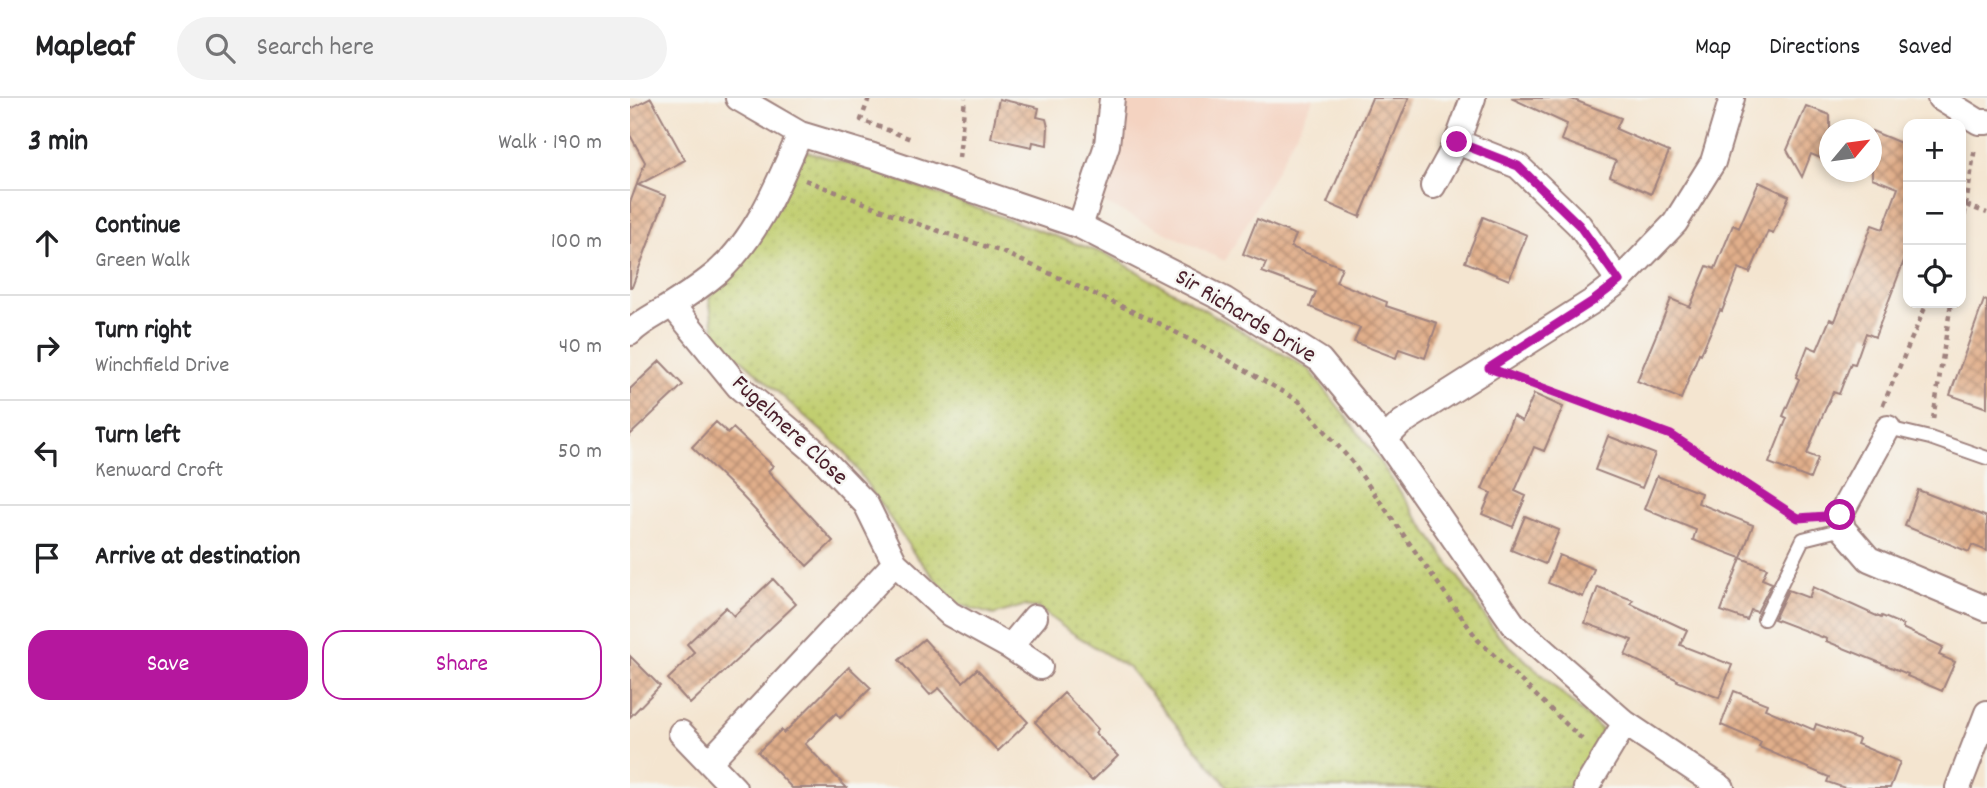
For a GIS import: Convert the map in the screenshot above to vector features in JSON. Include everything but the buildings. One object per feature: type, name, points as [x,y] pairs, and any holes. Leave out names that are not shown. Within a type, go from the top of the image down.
[{"type":"street","name":"Sir Richards Drive","points":[[738,98],[800,134],[1080,226],[1226,300],[1320,360],[1385,439],[1514,625],[1625,723],[1722,788]]},
{"type":"street","points":[[1080,226],[1107,145],[1112,98]]},
{"type":"street","points":[[1433,186],[1457,142],[1473,98]]},
{"type":"street","points":[[1385,439],[1401,423],[1593,301],[1619,281],[1675,223],[1707,172],[1713,162],[1732,98]]},
{"type":"street","points":[[1940,98],[1983,122]]},
{"type":"street","points":[[630,333],[638,324],[672,305],[719,271],[746,240],[771,201],[800,134]]},
{"type":"street","points":[[1457,142],[1518,166],[1579,225],[1619,281]]},
{"type":"street","name":"Fugelmere Close","points":[[672,305],[738,386],[817,453],[866,504],[895,563],[950,614],[1040,667]]},
{"type":"street","points":[[1888,428],[1842,522],[1869,559],[1987,609]]},
{"type":"street","points":[[709,762],[895,563]]},
{"type":"street","points":[[1010,647],[1035,617]]},
{"type":"street","points":[[1958,788],[1987,713]]},
{"type":"street","points":[[1586,788],[1625,723]]},
{"type":"street","points":[[681,733],[734,788]]},
{"type":"lane","points":[[1888,428],[1930,438],[1987,458]]},
{"type":"lane","points":[[1764,619],[1803,539],[1842,522]]},
{"type":"path","points":[[861,120],[869,98]]},
{"type":"path","points":[[959,158],[965,98]]},
{"type":"path","points":[[1983,122],[1966,205],[1987,213]]},
{"type":"path","points":[[784,172],[921,225],[1005,253],[1158,323],[1298,401],[1353,462],[1478,640],[1604,759]]},
{"type":"path","points":[[1888,428],[1880,411],[1925,308]]},
{"type":"path","points":[[1930,438],[1950,308]]},
{"type":"path","points":[[1489,368],[1671,435],[1798,518],[1842,522]]},
{"type":"shaded area","points":[[1119,98],[1314,98],[1225,261],[1100,201]]},
{"type":"green space","points":[[806,151],[867,169],[1108,255],[1309,369],[1371,449],[1497,634],[1604,732],[1568,788],[1229,788],[1130,669],[1038,608],[1023,606],[993,615],[957,604],[915,555],[845,452],[715,336],[709,298],[757,242]]},
{"type":"route","points":[[1457,142],[1518,166],[1579,225],[1619,281],[1593,301],[1489,368],[1671,435],[1798,518],[1840,515]]}]
